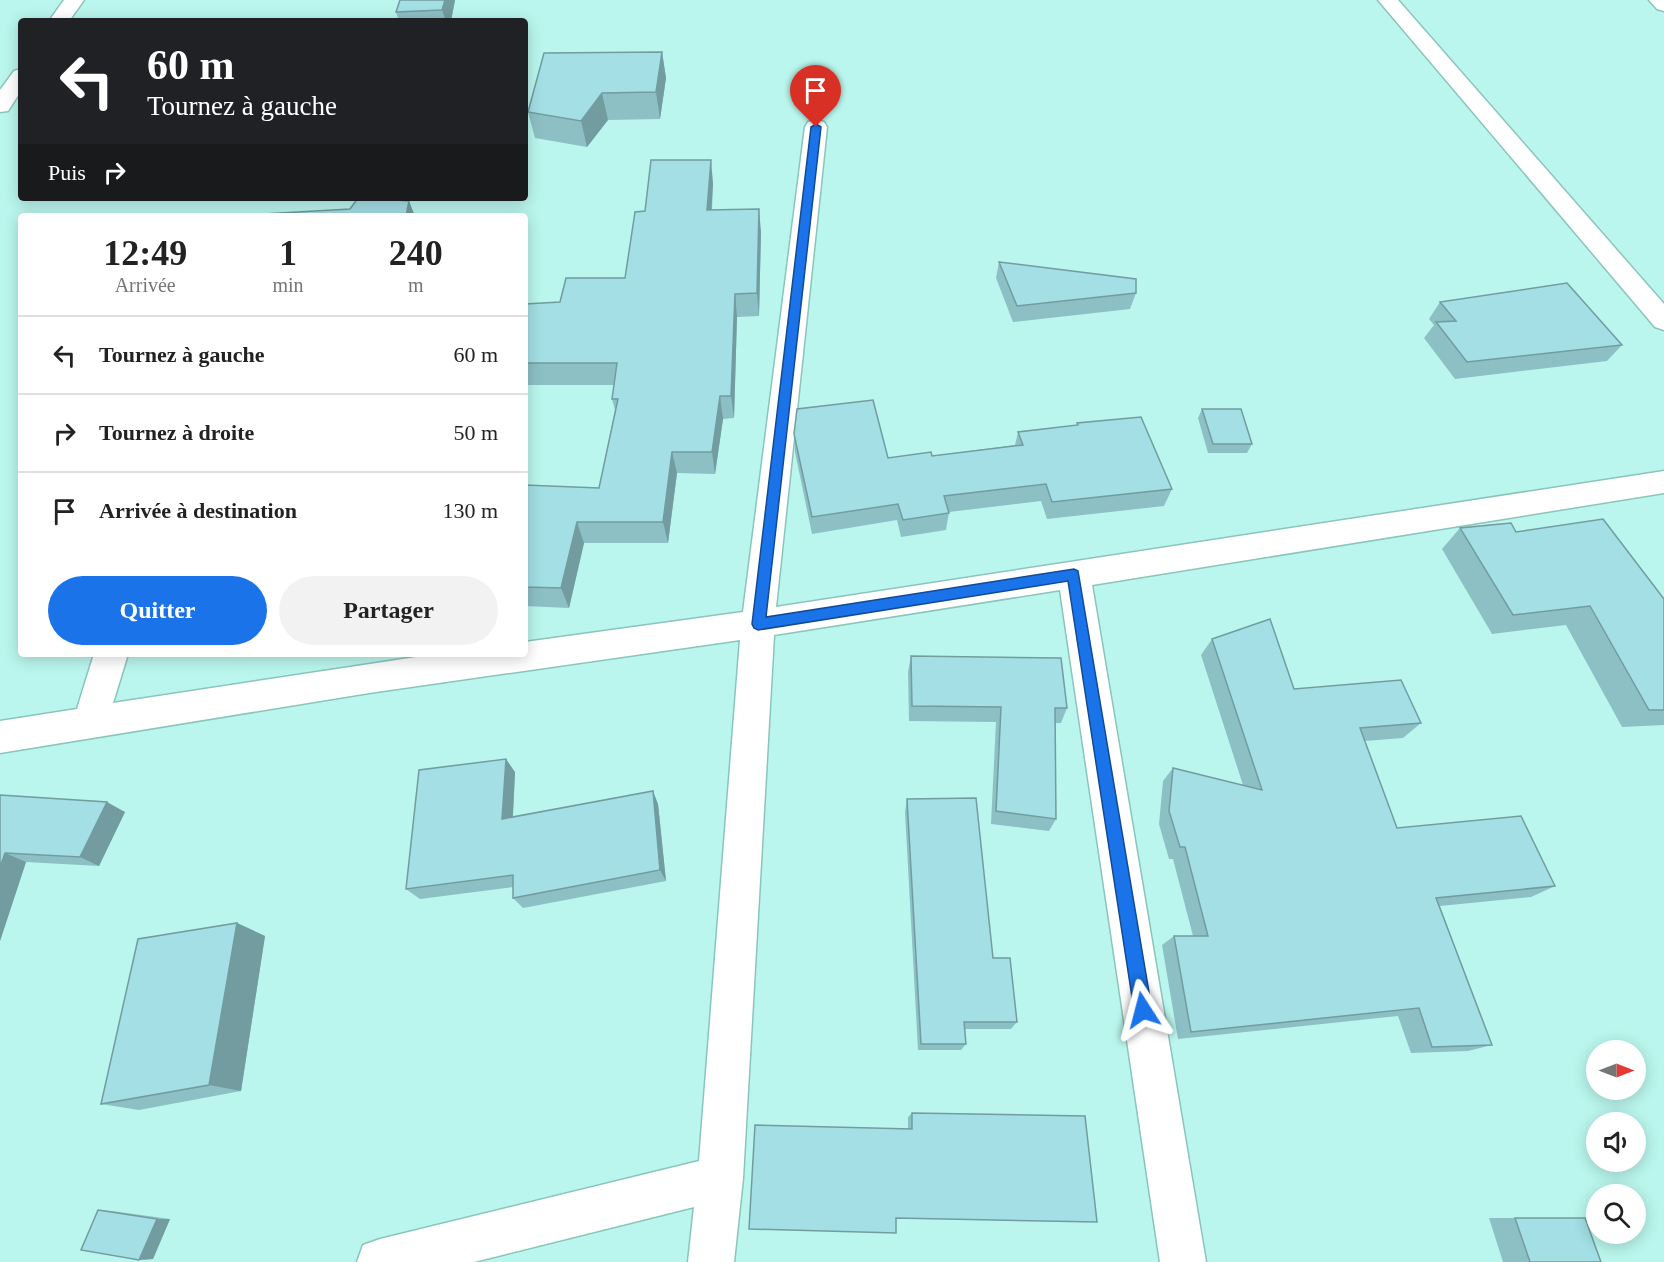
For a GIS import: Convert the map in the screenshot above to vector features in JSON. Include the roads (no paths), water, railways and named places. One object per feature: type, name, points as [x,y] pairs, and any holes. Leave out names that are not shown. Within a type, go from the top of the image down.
[{"type":"street","points":[[61,18],[74,0]]},
{"type":"street","points":[[1388,0],[1664,321]]},
{"type":"street","points":[[1659,0],[1664,5]]},
{"type":"street","points":[[0,106],[18,79]]},
{"type":"street","points":[[711,1262],[720,1178],[758,624],[816,127]]},
{"type":"street","points":[[528,656],[758,624],[1664,482]]},
{"type":"street","points":[[1074,574],[1183,1262]]},
{"type":"street","points":[[90,723],[110,657]]},
{"type":"street","points":[[0,736],[369,678],[520,657]]},
{"type":"street","points":[[380,1262],[720,1178]]}]
